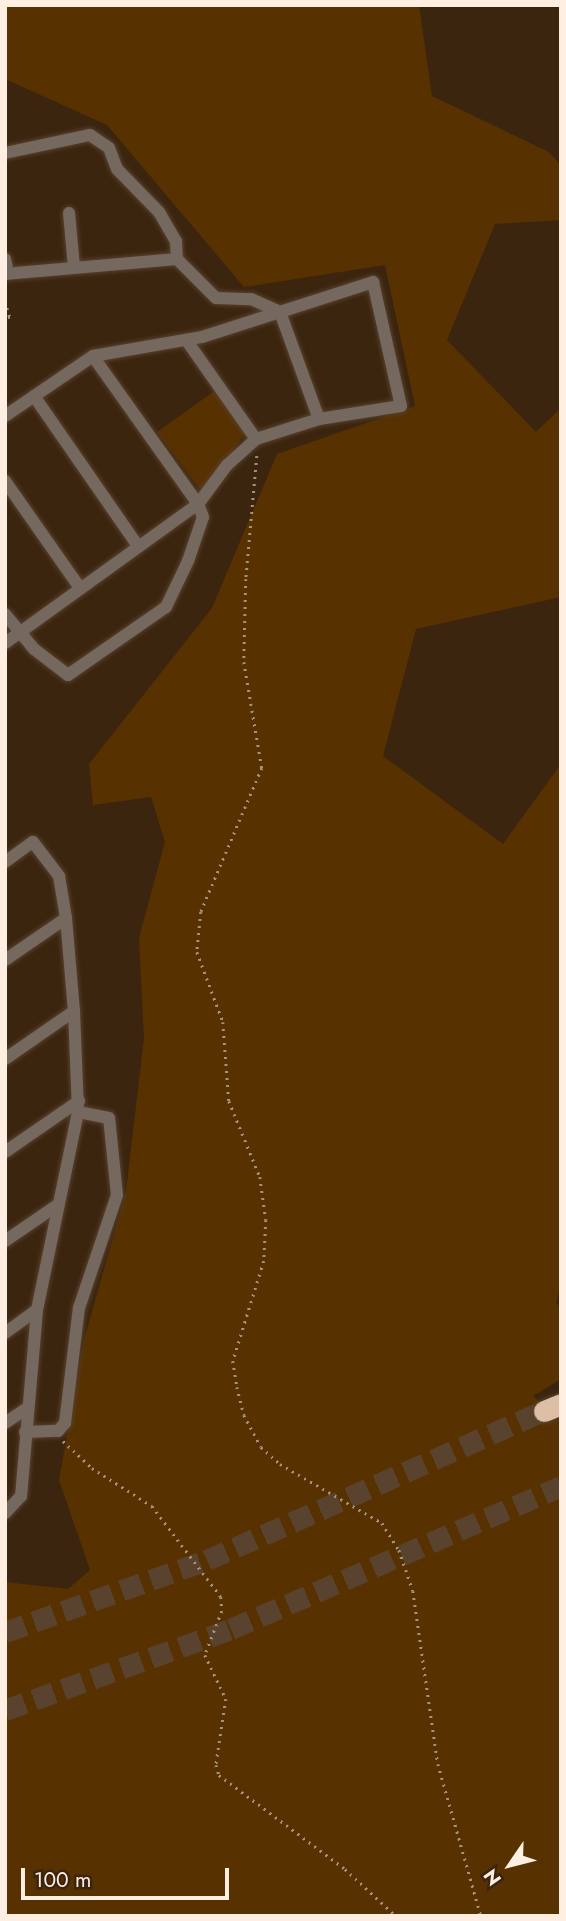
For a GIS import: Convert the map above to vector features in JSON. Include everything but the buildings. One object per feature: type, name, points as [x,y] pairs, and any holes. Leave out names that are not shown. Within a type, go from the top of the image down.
[{"type":"street","points":[[5,153],[90,135],[109,148],[117,169],[159,212],[176,241],[177,259],[216,298],[251,299],[280,312],[319,419]]},
{"type":"street","points":[[69,213],[74,267]]},
{"type":"street","points":[[5,259],[7,274],[177,259]]},
{"type":"street","points":[[5,416],[93,356],[187,341],[373,282],[401,406],[319,419],[256,439],[227,465],[198,503],[5,643]]},
{"type":"street","points":[[187,341],[256,439]]},
{"type":"street","points":[[5,614],[19,633],[68,675],[166,607],[203,517],[198,503],[93,356]]},
{"type":"street","points":[[34,396],[138,546]]},
{"type":"street","points":[[5,481],[80,588]]},
{"type":"street","points":[[5,862],[33,842],[59,876],[66,918],[74,1011],[78,1106],[37,1310],[21,1496],[5,1513]]},
{"type":"street","points":[[5,960],[66,918]]},
{"type":"street","points":[[5,1059],[74,1011]]},
{"type":"street","points":[[5,1152],[78,1106]]},
{"type":"street","points":[[25,1432],[58,1431],[65,1423],[79,1308],[117,1195],[109,1118],[78,1106]]},
{"type":"street","points":[[5,1241],[59,1204]]},
{"type":"street","points":[[5,1333],[37,1310]]},
{"type":"street","points":[[5,1423],[27,1408]]},
{"type":"path","points":[[5,301],[10,317],[5,318]]},
{"type":"path","points":[[257,456],[244,662],[262,768],[201,912],[197,952],[223,1022],[229,1101],[260,1177],[266,1220],[264,1261],[233,1361],[244,1415],[261,1447],[280,1464],[382,1523],[399,1550],[413,1591],[438,1763],[481,1916]]},
{"type":"path","points":[[61,1439],[92,1468],[152,1506],[221,1597],[222,1611],[205,1655],[226,1699],[216,1765],[219,1774],[345,1869],[396,1916]]},
{"type":"shaded area","points":[[5,5],[419,5],[432,96],[549,152],[561,165],[561,220],[495,224],[447,340],[536,432],[561,408],[561,597],[416,629],[383,756],[503,844],[561,764],[561,1286],[556,1302],[561,1309],[561,1379],[533,1396],[561,1422],[561,1916],[5,1916],[5,1582],[68,1589],[90,1570],[59,1480],[84,1340],[126,1191],[144,1038],[139,938],[165,842],[151,797],[93,805],[89,764],[212,608],[277,454],[415,406],[385,265],[244,287],[107,125],[5,79]]},
{"type":"shaded area","points":[[216,390],[246,432],[210,484],[200,489],[157,432]]},
{"type":"tunnel","points":[[5,1632],[207,1560],[544,1411]]},
{"type":"tunnel","points":[[5,1710],[231,1629],[561,1486]]}]
